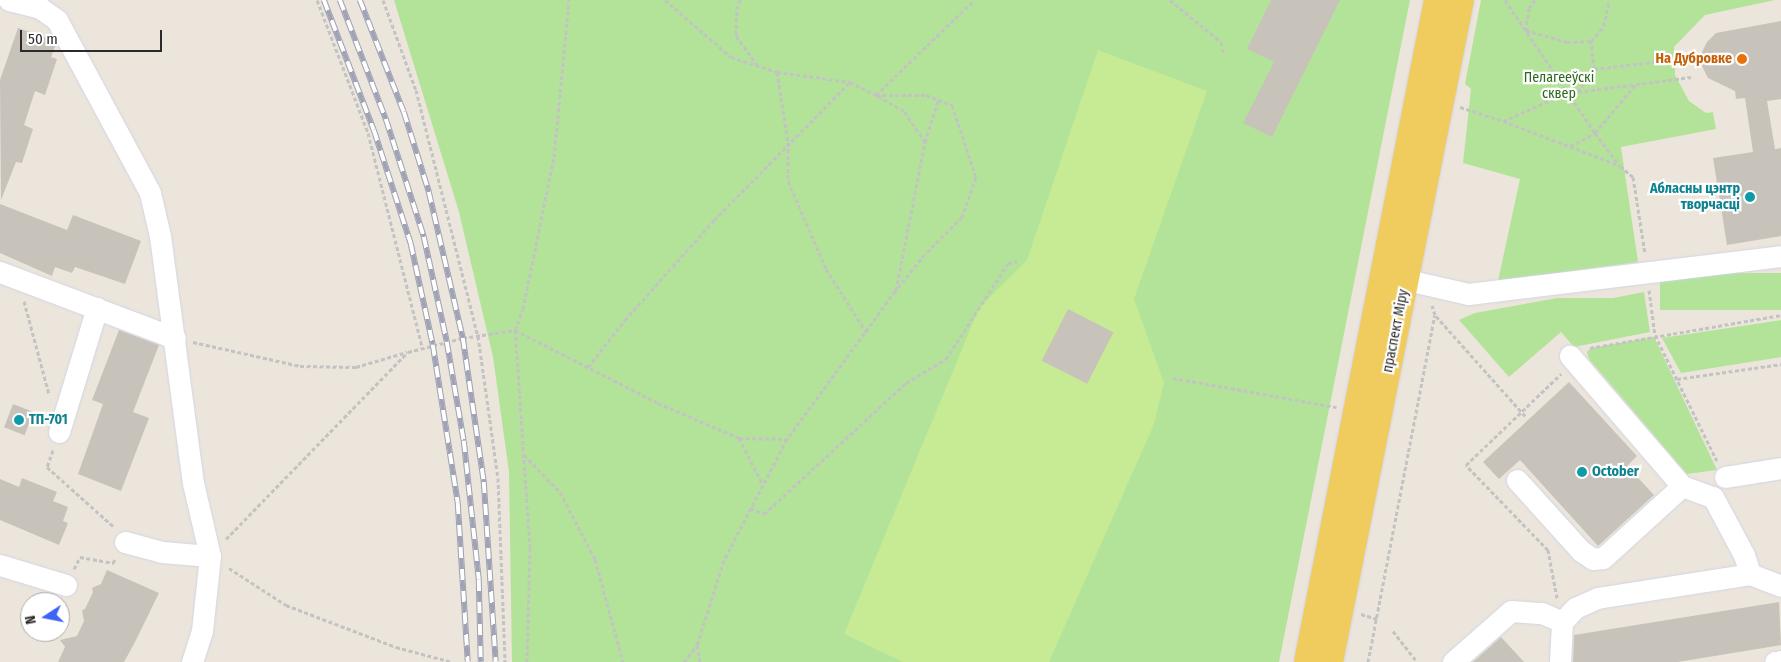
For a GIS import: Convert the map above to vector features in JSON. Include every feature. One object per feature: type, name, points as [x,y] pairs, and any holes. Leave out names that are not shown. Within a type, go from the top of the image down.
[{"type":"main road","name":"праспект Міру","points":[[1308,662],[1438,0]]},
{"type":"main road","name":"праспект Міру","points":[[1329,662],[1417,283],[1460,0]]},
{"type":"street","points":[[9,0],[40,8],[57,20],[150,193],[160,236],[193,483],[210,556],[202,631],[192,662]]},
{"type":"street","points":[[1417,283],[1468,294],[1781,256]]},
{"type":"street","points":[[0,272],[174,338]]},
{"type":"street","points":[[59,432],[97,308]]},
{"type":"street","points":[[1570,356],[1682,486],[1713,497],[1744,555],[1750,574]]},
{"type":"street","points":[[1725,477],[1781,468]]},
{"type":"street","points":[[1516,480],[1581,551],[1593,559],[1603,558],[1682,486]]},
{"type":"street","points":[[125,542],[162,552],[210,556]]},
{"type":"street","points":[[0,565],[66,585]]},
{"type":"street","points":[[1560,662],[1562,622],[1575,608],[1597,598],[1750,574],[1781,586]]},
{"type":"street","points":[[1453,662],[1511,612],[1542,613],[1562,622]]},
{"type":"street","points":[[1775,662],[1781,661]]},
{"type":"path","points":[[317,0],[368,133],[422,347]]},
{"type":"path","points":[[383,0],[416,90],[478,336],[498,478],[505,662]]},
{"type":"path","points":[[527,662],[530,548],[515,330],[523,309],[554,157],[569,0]]},
{"type":"path","points":[[665,0],[731,57],[777,72],[850,82],[904,111],[925,142]]},
{"type":"path","points":[[741,0],[737,5],[736,36],[758,66]]},
{"type":"path","points":[[876,95],[974,0]]},
{"type":"path","points":[[1170,0],[1221,42],[1224,54]]},
{"type":"path","points":[[1505,0],[1595,132],[1620,166],[1638,181]]},
{"type":"path","points":[[1526,30],[1529,8],[1535,0]]},
{"type":"path","points":[[1526,30],[1566,42],[1590,41],[1604,26],[1609,0]]},
{"type":"path","points":[[1578,92],[1594,69],[1590,41]]},
{"type":"path","points":[[1594,69],[1686,58]]},
{"type":"path","points":[[777,72],[788,142],[788,182],[826,269],[867,333]]},
{"type":"path","points":[[1503,121],[1567,93],[1691,77]]},
{"type":"path","points":[[588,367],[625,320],[714,220],[788,142],[850,82]]},
{"type":"path","points":[[1570,146],[1595,132],[1636,84]]},
{"type":"path","points":[[684,662],[696,645],[724,560],[762,483],[787,440],[867,333],[895,291],[925,254],[962,217],[976,177],[952,105],[939,98],[876,95]]},
{"type":"path","points":[[895,291],[925,142],[939,98]]},
{"type":"path","points":[[1455,106],[1503,121],[1620,166]]},
{"type":"path","points":[[1633,177],[1648,273],[1655,335],[1725,477]]},
{"type":"path","points":[[750,508],[764,514],[906,383],[946,359],[1008,263],[1017,262]]},
{"type":"path","points":[[1417,283],[1435,316],[1526,417]]},
{"type":"path","points":[[1655,335],[1781,314]]},
{"type":"path","points":[[1368,662],[1435,316]]},
{"type":"path","points":[[174,338],[300,366],[356,367],[422,347],[515,330],[658,403],[739,438],[787,440]]},
{"type":"path","points":[[408,352],[210,556],[286,605],[396,647],[452,662]]},
{"type":"path","points":[[1677,379],[1781,364]]},
{"type":"path","points":[[1173,378],[1344,408]]},
{"type":"path","points":[[739,438],[762,483]]},
{"type":"path","points":[[523,454],[560,492],[596,559],[623,662]]},
{"type":"path","points":[[66,585],[80,557],[113,563],[125,542]]},
{"type":"path","points":[[1548,550],[1557,595]]},
{"type":"path","points":[[1361,614],[1377,618]]},
{"type":"path","points":[[1393,631],[1417,662]]},
{"type":"path","points":[[696,645],[700,662]]},
{"type":"green space","points":[[394,0],[1410,0],[1279,662],[512,662],[509,472],[493,357],[459,212]]},
{"type":"green space","name":"Пелагееўскі сквер","points":[[1481,0],[1775,0],[1705,15],[1674,47],[1675,75],[1689,101],[1706,113],[1713,112],[1716,129],[1621,147],[1638,262],[1498,281],[1520,179],[1463,163],[1471,89],[1465,84]]},
{"type":"green space","points":[[1098,50],[1207,91],[1134,299],[1164,383],[1154,424],[1049,662],[903,662],[844,634],[979,308],[1027,260]]},
{"type":"green space","points":[[1660,273],[1781,273],[1781,310],[1660,310]]},
{"type":"green space","points":[[1644,292],[1650,332],[1574,347],[1561,332],[1509,377],[1459,320],[1475,313],[1557,298],[1613,298]]},
{"type":"green space","points":[[1781,320],[1781,357],[1681,373],[1662,338]]},
{"type":"green space","points":[[1654,337],[1717,470],[1687,474],[1589,359],[1587,352],[1591,348]]},
{"type":"building","points":[[1271,0],[1340,0],[1272,137],[1243,123],[1274,62],[1247,49]]},
{"type":"building","points":[[1781,21],[1781,99],[1767,101],[1775,149],[1781,148],[1781,236],[1727,245],[1713,158],[1753,152],[1745,98],[1736,99],[1735,91],[1708,78],[1702,66],[1702,52],[1707,42],[1716,33]]},
{"type":"building","points":[[18,28],[54,40],[56,44],[51,57],[57,59],[45,95],[35,91],[24,125],[33,129],[22,163],[16,162],[1,200],[0,80]]},
{"type":"building","points":[[0,204],[67,230],[73,215],[141,241],[125,284],[75,267],[72,273],[55,267],[52,276],[0,253]]},
{"type":"building","points":[[1068,309],[1113,332],[1087,384],[1042,361]]},
{"type":"building","points":[[119,330],[159,345],[133,412],[149,418],[121,491],[78,474],[103,404],[92,400]]},
{"type":"building","name":"October","points":[[1569,382],[1637,456],[1627,466],[1654,495],[1598,546],[1520,460],[1499,479],[1483,462]]},
{"type":"building","name":"ТП-701","points":[[13,404],[34,412],[25,435],[4,427]]},
{"type":"building","points":[[22,478],[57,492],[53,501],[68,507],[63,521],[68,523],[59,545],[0,520],[0,479],[19,487]]},
{"type":"building","points":[[107,570],[159,593],[124,662],[58,662],[65,647],[61,642],[70,642],[70,638],[77,636],[84,621],[82,610],[85,609],[93,592],[92,588],[101,584]]},
{"type":"building","points":[[1779,602],[1781,645],[1678,662],[1573,662],[1574,635]]},
{"type":"building","points":[[1501,637],[1524,662],[1473,662]]},
{"type":"railway","points":[[324,0],[374,130],[411,244],[433,345],[458,503],[468,662]]},
{"type":"railway","points":[[340,0],[386,119],[424,237],[447,342],[464,441],[479,580],[481,662]]},
{"type":"railway","points":[[360,0],[404,112],[429,192],[463,338],[484,482],[496,662]]},
{"type":"place","name":"На Дубровке","points":[[1742,59]]},
{"type":"place","name":"Абласны цэнтр творчасці","points":[[1750,197]]},
{"type":"place","name":"ТП-701","points":[[19,420]]},
{"type":"place","name":"October","points":[[1582,472]]}]
